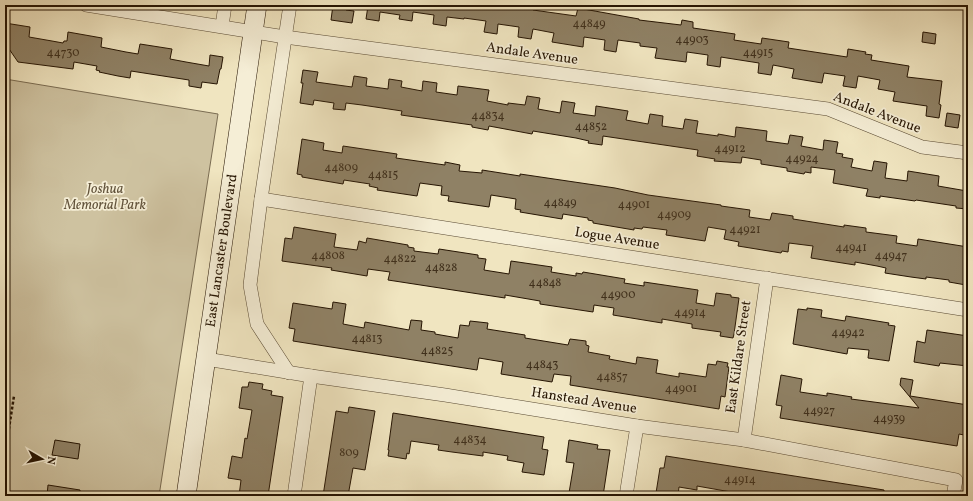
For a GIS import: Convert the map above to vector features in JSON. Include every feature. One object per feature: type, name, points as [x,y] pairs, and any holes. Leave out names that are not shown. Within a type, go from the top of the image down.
[{"type":"main road","name":"East Lancaster Boulevard","points":[[186,496],[258,5]]},
{"type":"street","name":"Andale Avenue","points":[[86,5],[285,37],[828,110],[922,147],[968,153]]},
{"type":"street","points":[[222,26],[225,5]]},
{"type":"street","points":[[289,373],[257,324],[250,285],[261,199],[290,5]]},
{"type":"street","name":"Logue Avenue","points":[[261,199],[968,310]]},
{"type":"street","name":"East Kildare Street","points":[[744,440],[767,278]]},
{"type":"street","name":"Hanstead Avenue","points":[[206,359],[637,426],[744,440],[956,480],[953,496]]},
{"type":"street","points":[[294,496],[311,376]]},
{"type":"street","points":[[626,496],[637,426]]},
{"type":"path","points":[[5,454],[14,396]]},
{"type":"green space","name":"Joshua Memorial Park","points":[[5,79],[218,114],[159,496],[5,496]]},
{"type":"building","points":[[333,5],[347,5],[346,10],[354,11],[352,23],[331,20]]},
{"type":"building","points":[[534,5],[533,10],[576,16],[578,8],[639,20],[681,25],[682,20],[693,22],[693,28],[735,34],[734,40],[761,44],[762,38],[789,42],[788,48],[847,57],[848,49],[866,52],[865,54],[872,55],[871,60],[909,66],[907,77],[942,81],[939,118],[926,116],[927,106],[893,101],[895,92],[878,89],[880,80],[858,76],[856,88],[843,86],[845,76],[824,73],[822,83],[792,78],[794,69],[773,65],[771,75],[758,73],[759,63],[721,57],[720,67],[707,65],[708,55],[687,52],[686,62],[655,58],[657,48],[640,46],[640,43],[618,40],[616,52],[604,50],[605,40],[584,37],[583,47],[552,42],[554,33],[533,29],[531,39],[518,37],[519,27],[498,24],[497,34],[484,32],[486,21],[464,18],[447,17],[446,26],[433,24],[434,15],[413,12],[412,21],[399,19],[400,15],[380,12],[379,21],[366,19],[368,6]]},
{"type":"building","points":[[5,23],[30,27],[29,37],[63,43],[64,41],[67,41],[68,32],[102,38],[101,47],[138,54],[140,44],[172,49],[170,59],[209,66],[210,55],[223,57],[221,69],[217,84],[202,82],[201,88],[189,86],[189,80],[131,71],[130,78],[99,72],[100,71],[96,70],[97,66],[74,62],[73,69],[18,62],[5,43]]},
{"type":"building","points":[[923,32],[936,34],[935,44],[922,42]]},
{"type":"building","points":[[303,70],[318,72],[316,82],[352,87],[354,76],[367,78],[366,86],[388,89],[389,79],[402,81],[401,87],[422,91],[423,81],[437,83],[436,92],[457,95],[458,86],[489,90],[487,101],[508,105],[508,103],[525,105],[527,96],[540,98],[538,109],[560,113],[562,101],[575,103],[573,113],[595,116],[596,106],[628,111],[626,120],[648,124],[650,114],[663,116],[662,126],[683,129],[685,119],[698,121],[696,133],[718,136],[718,134],[735,137],[736,127],[767,131],[766,141],[788,144],[790,135],[803,137],[801,146],[823,150],[824,140],[838,142],[836,153],[843,154],[842,157],[853,159],[851,167],[872,171],[874,161],[887,163],[885,178],[907,181],[908,171],[939,176],[938,186],[967,191],[968,209],[916,200],[866,196],[868,189],[833,183],[835,170],[811,167],[811,173],[805,172],[804,174],[787,171],[787,168],[761,164],[761,160],[742,157],[741,163],[714,161],[715,159],[697,156],[698,150],[603,136],[602,145],[588,143],[589,141],[576,138],[533,131],[532,134],[489,126],[488,130],[472,127],[472,125],[401,115],[402,111],[362,105],[346,103],[345,110],[333,109],[334,103],[314,100],[313,105],[300,103]]},
{"type":"building","points":[[947,113],[960,115],[958,128],[945,126]]},
{"type":"building","points":[[302,139],[324,143],[323,150],[342,153],[343,146],[397,154],[396,158],[445,165],[445,162],[460,165],[459,171],[482,173],[482,170],[520,176],[520,174],[750,210],[749,217],[770,220],[772,213],[793,216],[793,219],[844,227],[844,225],[866,228],[866,232],[897,236],[896,243],[917,246],[918,239],[968,247],[968,282],[966,282],[966,285],[949,282],[949,280],[911,277],[885,273],[886,268],[877,266],[855,262],[855,265],[811,258],[813,246],[789,243],[788,252],[782,251],[781,253],[738,246],[739,242],[724,239],[726,230],[708,227],[705,241],[666,235],[667,230],[643,227],[642,229],[634,228],[634,230],[593,223],[593,221],[588,220],[588,218],[563,214],[562,219],[520,212],[521,210],[515,209],[516,199],[491,195],[489,207],[448,201],[449,196],[441,195],[442,186],[420,183],[417,196],[377,190],[378,188],[369,186],[370,184],[344,180],[343,184],[302,177],[302,175],[297,174]]},
{"type":"building","points":[[294,227],[336,234],[334,247],[357,250],[359,241],[366,243],[367,238],[408,245],[408,247],[414,248],[414,251],[438,254],[439,249],[478,255],[478,258],[486,259],[484,270],[509,274],[511,261],[552,267],[551,272],[576,276],[576,273],[582,274],[583,272],[625,279],[624,283],[644,286],[644,282],[698,290],[696,303],[714,306],[716,293],[731,295],[731,297],[739,298],[734,334],[733,338],[720,336],[721,332],[692,328],[692,324],[662,319],[662,323],[613,315],[614,308],[594,305],[593,312],[540,304],[540,301],[505,295],[505,298],[388,280],[390,272],[368,269],[367,276],[331,270],[332,268],[282,261],[285,238],[292,239]]},
{"type":"building","points":[[333,302],[346,304],[343,324],[364,328],[365,322],[409,330],[411,320],[422,321],[421,330],[458,338],[460,325],[469,326],[470,321],[488,323],[487,329],[525,335],[525,338],[568,345],[570,339],[586,341],[586,345],[589,346],[588,352],[610,356],[609,359],[636,364],[637,357],[658,360],[656,373],[679,377],[679,373],[706,377],[708,364],[716,365],[717,361],[728,363],[727,367],[729,367],[725,397],[721,396],[719,409],[570,385],[571,376],[554,374],[552,382],[501,374],[503,362],[479,358],[477,370],[293,341],[295,329],[289,328],[293,303],[332,309]]},
{"type":"building","points":[[807,308],[822,310],[821,317],[845,321],[846,316],[889,323],[888,325],[895,326],[889,361],[868,358],[869,350],[848,348],[847,354],[793,344],[798,309],[807,310]]},
{"type":"building","points":[[927,330],[968,336],[968,366],[940,363],[939,366],[914,362],[917,341],[925,343]]},
{"type":"building","points":[[781,375],[802,379],[800,392],[827,396],[827,393],[852,397],[851,399],[919,408],[900,385],[901,378],[913,380],[910,396],[968,405],[964,435],[959,434],[957,446],[780,418],[782,406],[776,405]]},
{"type":"building","points":[[249,382],[263,384],[262,389],[272,391],[271,395],[283,397],[268,496],[239,496],[241,480],[228,478],[232,456],[242,458],[245,438],[247,439],[252,410],[239,408],[242,387],[248,387]]},
{"type":"building","points":[[349,407],[375,411],[365,470],[353,468],[348,496],[323,496],[336,411],[348,413]]},
{"type":"building","points":[[393,413],[544,437],[542,449],[548,450],[544,475],[522,472],[524,463],[507,460],[508,456],[483,452],[483,456],[438,450],[439,445],[411,441],[409,454],[407,453],[406,459],[388,456]]},
{"type":"building","points":[[55,440],[80,444],[78,459],[52,455]]},
{"type":"building","points":[[569,440],[598,445],[597,449],[610,450],[603,496],[573,496],[574,494],[569,493],[574,463],[566,462]]},
{"type":"building","points":[[666,456],[884,490],[884,496],[730,496],[731,492],[697,486],[697,490],[679,487],[678,496],[656,493],[660,468],[664,468]]},
{"type":"building","points":[[48,485],[80,490],[80,496],[47,496]]}]
